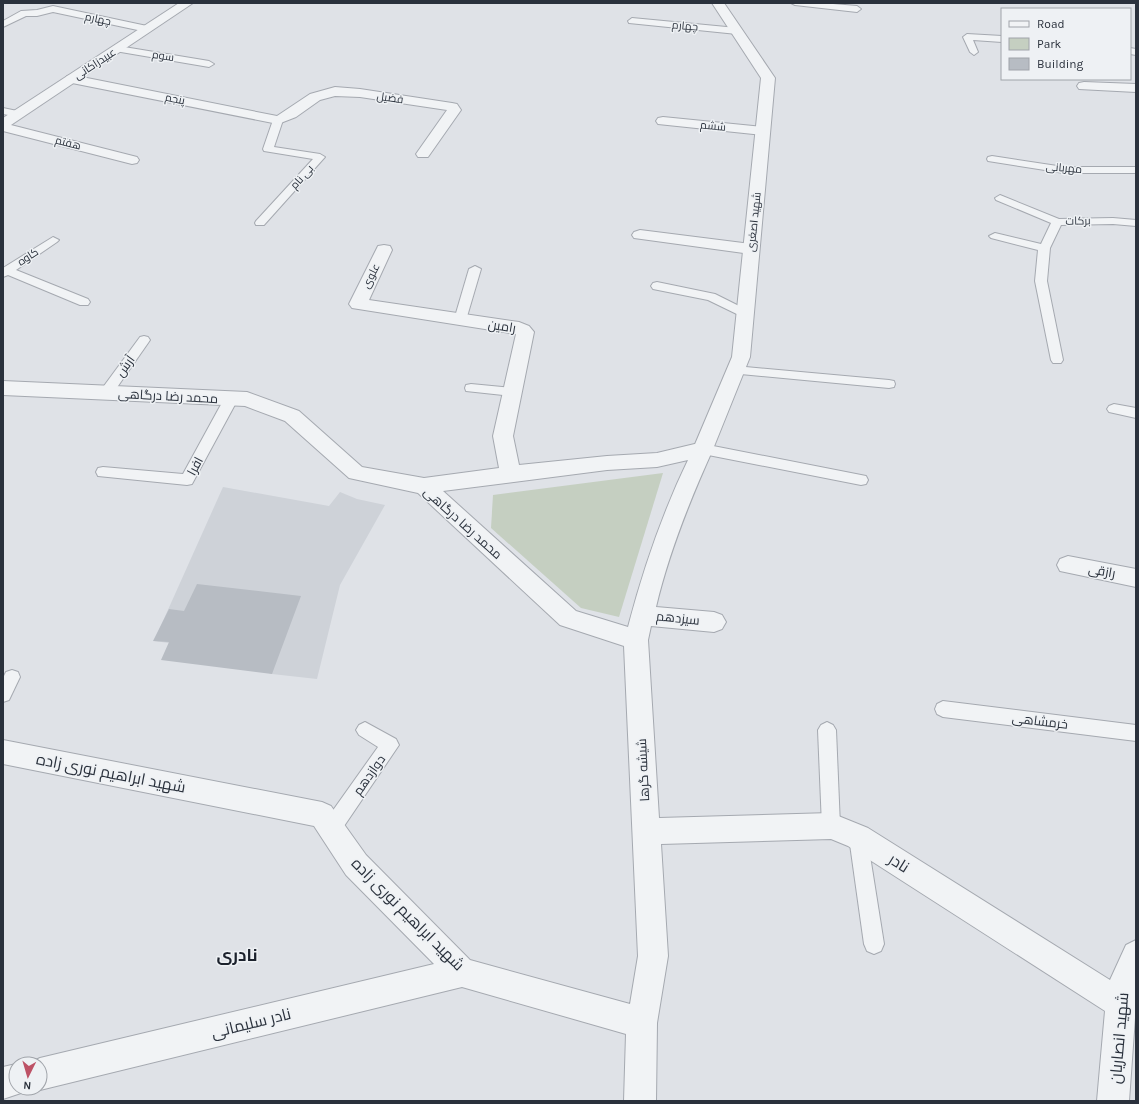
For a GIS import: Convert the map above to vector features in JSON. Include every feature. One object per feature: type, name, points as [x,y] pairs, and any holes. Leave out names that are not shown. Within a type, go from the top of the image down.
[{"type":"street","name":"عبیدزاکانی","points":[[3,126],[72,78],[188,3]]},
{"type":"street","name":"شهید اصغری","points":[[703,449],[741,357],[768,78],[718,3]]},
{"type":"street","name":"پنجم","points":[[72,78],[278,120]]},
{"type":"street","points":[[1084,86],[1136,88]]},
{"type":"street","name":"فضیل","points":[[278,120],[288,118],[296,113],[301,105],[328,92],[363,94],[452,106],[454,110],[423,154]]},
{"type":"street","name":"ششم","points":[[663,121],[763,131]]},
{"type":"street","name":"هفتم","points":[[3,126],[132,160]]},
{"type":"street","points":[[640,235],[751,250]]},
{"type":"street","name":"علوی","points":[[358,304],[384,250]]},
{"type":"street","name":"رامین","points":[[358,304],[524,330],[523,350],[512,392],[503,436],[511,474]]},
{"type":"street","name":"محمد رضا درگاهی","points":[[3,388],[247,399],[292,416],[356,473],[424,486],[568,618],[636,640]]},
{"type":"street","points":[[424,486],[607,463],[657,460],[703,449]]},
{"type":"street","name":"شیشه گرها","points":[[637,1099],[642,1023],[653,956],[636,640],[652,577],[664,539],[703,449]]},
{"type":"street","name":"رازقی","points":[[1068,565],[1136,578]]},
{"type":"street","name":"سیزدهم","points":[[642,615],[714,622]]},
{"type":"street","name":"شهید ابراهیم نوری زاده","points":[[3,752],[322,815],[356,865],[462,972],[642,1023]]},
{"type":"street","name":"نادر","points":[[646,831],[831,826],[858,837],[1121,1004]]},
{"type":"street","name":"شهید انصاریان","points":[[1114,1101],[1122,987],[1136,954]]},
{"type":"street","name":"نادر سلیمانی","points":[[48,1072],[462,972]]},
{"type":"lane","points":[[718,3],[723,3]]},
{"type":"lane","points":[[795,3],[857,9]]},
{"type":"lane","name":"چهارم","points":[[3,24],[24,13],[37,14],[53,10],[148,29]]},
{"type":"lane","name":"چهارم","points":[[632,21],[737,31]]},
{"type":"lane","points":[[974,52],[967,37],[1001,39]]},
{"type":"lane","name":"سوم","points":[[118,49],[209,64]]},
{"type":"lane","points":[[3,110],[19,114]]},
{"type":"lane","name":"بی نام","points":[[260,224],[320,158],[268,149],[278,120]]},
{"type":"lane","name":"مهربانی","points":[[992,159],[1064,170],[1136,170]]},
{"type":"lane","name":"برکات","points":[[1000,198],[1058,222],[1113,221],[1136,223]]},
{"type":"lane","points":[[1057,360],[1050,314],[1041,281],[1044,248],[1058,222]]},
{"type":"lane","points":[[995,236],[1044,248]]},
{"type":"lane","name":"کاوه","points":[[5,272],[53,240]]},
{"type":"lane","points":[[460,320],[475,269]]},
{"type":"lane","points":[[5,272],[84,302]]},
{"type":"lane","points":[[657,286],[711,297],[745,314]]},
{"type":"lane","name":"آرش","points":[[106,393],[144,340]]},
{"type":"lane","points":[[735,370],[889,384]]},
{"type":"lane","points":[[471,388],[512,392]]},
{"type":"lane","name":"افرا","points":[[103,472],[187,480],[232,399]]},
{"type":"lane","points":[[1114,409],[1136,413]]},
{"type":"lane","points":[[703,449],[861,480]]},
{"type":"lane","points":[[3,695],[12,677]]},
{"type":"lane","name":"خرمشاهی","points":[[943,709],[1136,733]]},
{"type":"lane","name":"دوازدهم","points":[[331,829],[390,745],[365,730]]},
{"type":"lane","points":[[826,730],[831,826]]},
{"type":"lane","points":[[858,837],[874,944]]},
{"type":"shaded area","points":[[223,487],[329,506],[340,492],[357,499],[385,505],[340,585],[317,679],[272,674],[169,643],[154,641]]},
{"type":"green space","points":[[663,473],[619,617],[581,608],[491,528],[493,495]]},
{"type":"building","points":[[197,584],[301,596],[272,674],[161,660],[169,642],[153,641],[169,609],[184,611]]},
{"type":"district","name":"نادری","points":[[237,955]]}]
